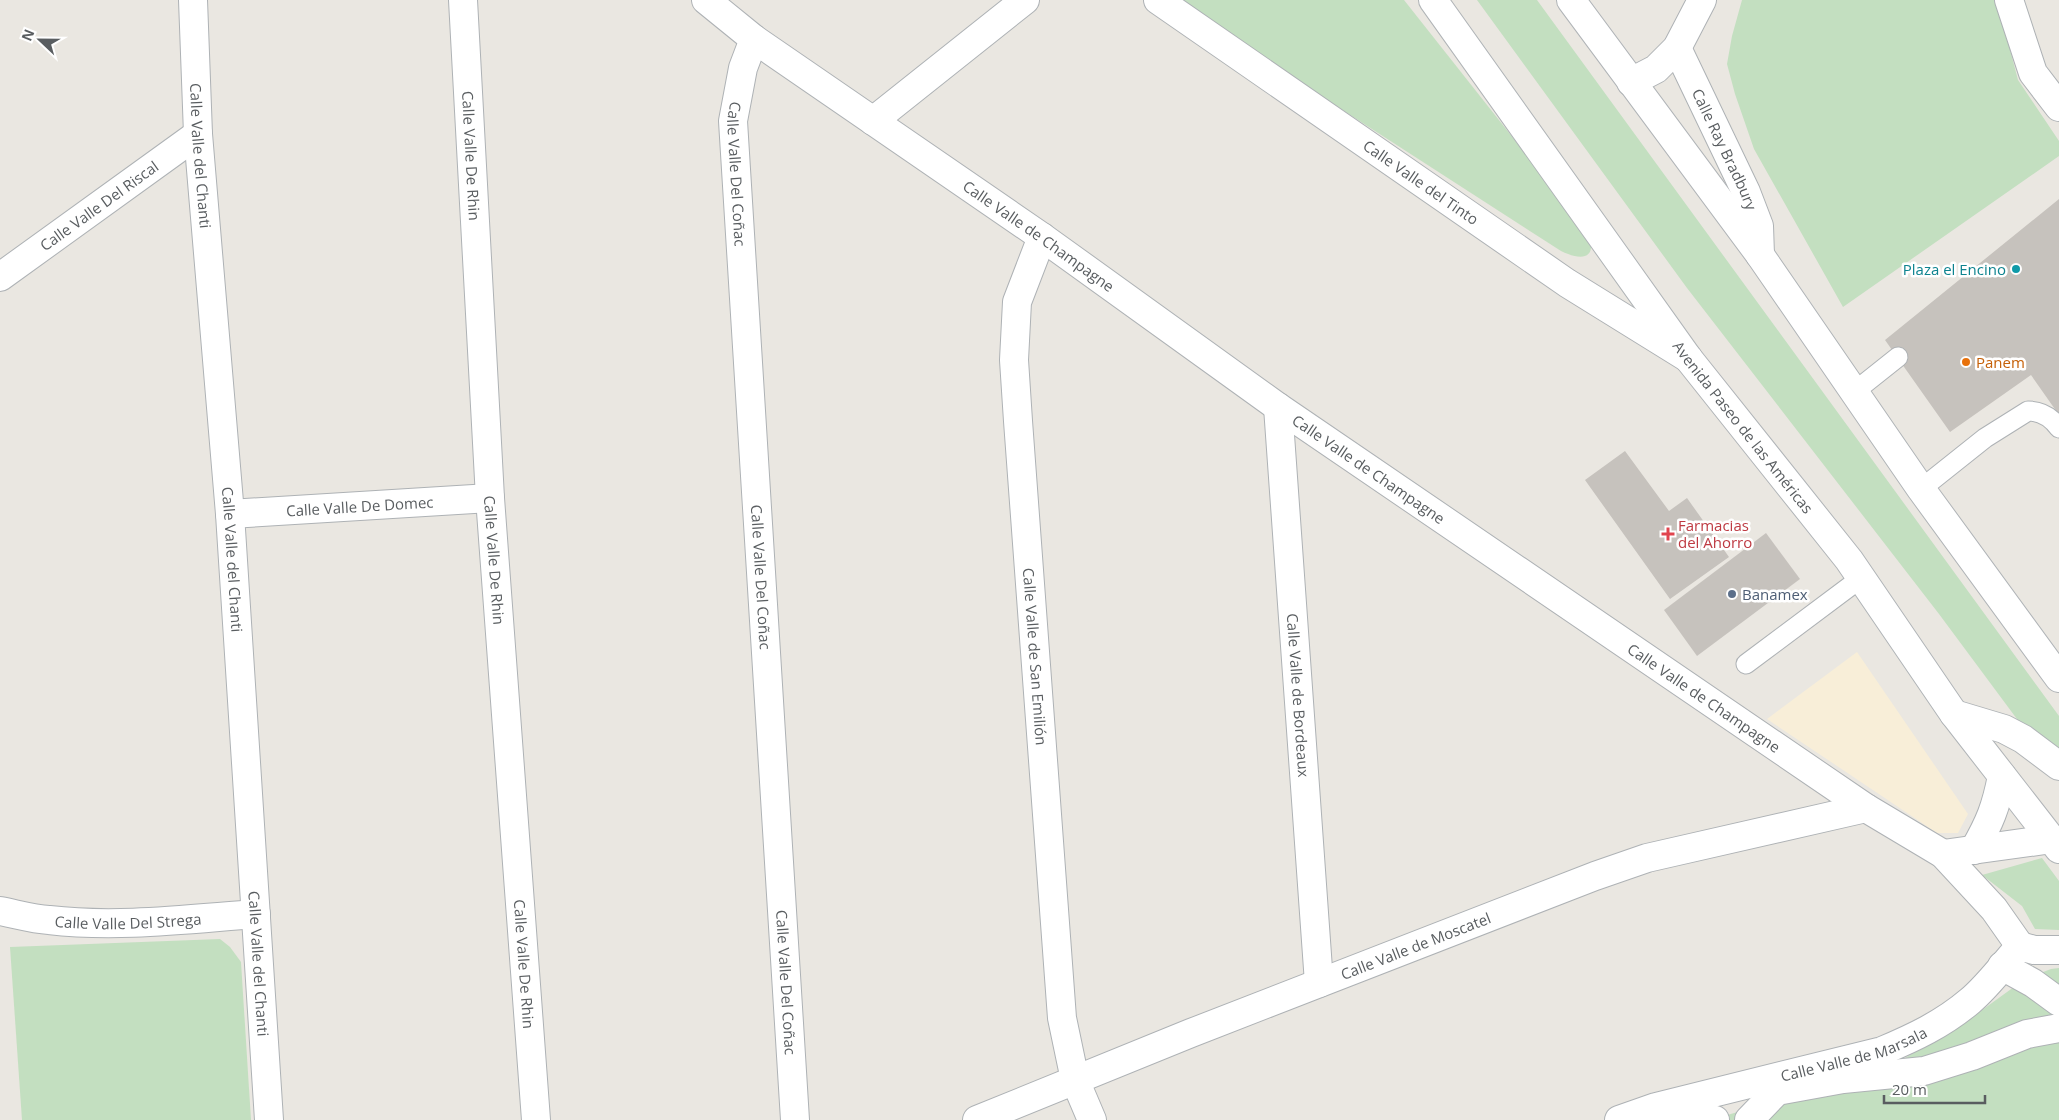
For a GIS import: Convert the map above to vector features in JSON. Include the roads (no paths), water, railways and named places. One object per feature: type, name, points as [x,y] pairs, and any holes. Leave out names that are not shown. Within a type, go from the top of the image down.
[{"type":"street","name":"Calle Valle del Chanti","points":[[193,0],[198,134],[230,514],[270,1120]]},
{"type":"street","name":"Calle Valle De Rhin","points":[[463,0],[490,498],[536,1120]]},
{"type":"street","name":"Calle Valle de Champagne","points":[[706,0],[754,39],[1042,237],[1278,407],[1866,808],[1943,854],[1994,909],[2011,956]]},
{"type":"street","points":[[873,121],[1025,0]]},
{"type":"street","name":"Calle Valle del Tinto","points":[[1158,0],[1567,283],[1688,358]]},
{"type":"street","name":"Avenida Paseo de las Américas","points":[[1433,0],[1688,358],[1849,560],[1954,714],[2057,842]]},
{"type":"street","points":[[1571,0],[1760,255],[1921,489],[2059,678]]},
{"type":"street","points":[[1631,82],[1656,69],[1677,48],[1702,0]]},
{"type":"street","points":[[2009,0],[2033,74],[2059,107]]},
{"type":"street","name":"Calle Valle Del Coñac","points":[[754,39],[743,68],[733,120],[795,1120]]},
{"type":"street","name":"Calle Ray Bradbury","points":[[1677,48],[1746,192],[1758,226],[1760,255]]},
{"type":"street","name":"Calle Valle Del Riscal","points":[[0,276],[198,134]]},
{"type":"street","name":"Calle Valle de San Emilión","points":[[1042,237],[1017,302],[1014,360],[1062,1018],[1076,1080],[1092,1120]]},
{"type":"street","name":"Calle Valle de Bordeaux","points":[[1278,407],[1319,983]]},
{"type":"street","name":"Calle Valle De Domec","points":[[230,514],[490,498]]},
{"type":"street","points":[[1954,714],[2004,728],[2023,739],[2059,766]]},
{"type":"street","points":[[1974,850],[1997,805],[2002,776]]},
{"type":"street","name":"Calle Valle de Moscatel","points":[[977,1120],[1319,983],[1595,876],[1647,858],[1866,808]]},
{"type":"street","points":[[1943,854],[2057,842]]},
{"type":"street","name":"Calle Valle Del Strega","points":[[0,911],[48,920],[100,923],[256,914]]},
{"type":"street","points":[[2059,950],[2034,950],[2011,956],[2033,983],[2059,1002]]},
{"type":"street","name":"Calle Valle de Marsala","points":[[1619,1120],[1656,1107],[1882,1051],[1911,1039],[1943,1021],[1971,1000],[2011,956]]},
{"type":"street","points":[[1749,1120],[1778,1091],[1843,1079],[1924,1071],[1972,1056],[2027,1034],[2059,1028]]},
{"type":"street","points":[[1672,1120],[1694,1114],[1715,1120]]},
{"type":"lane","points":[[1854,392],[1898,357]]},
{"type":"lane","points":[[1921,489],[1985,438],[2028,411],[2035,411],[2045,415],[2054,421],[2059,428]]},
{"type":"lane","points":[[1746,664],[1861,578]]},
{"type":"place","name":"Plaza el Encino","points":[[2016,269]]},
{"type":"place","name":"Panem","points":[[1966,362]]},
{"type":"place","name":"Farmacias del Ahorro","points":[[1668,534]]},
{"type":"place","name":"Banamex","points":[[1732,594]]}]
